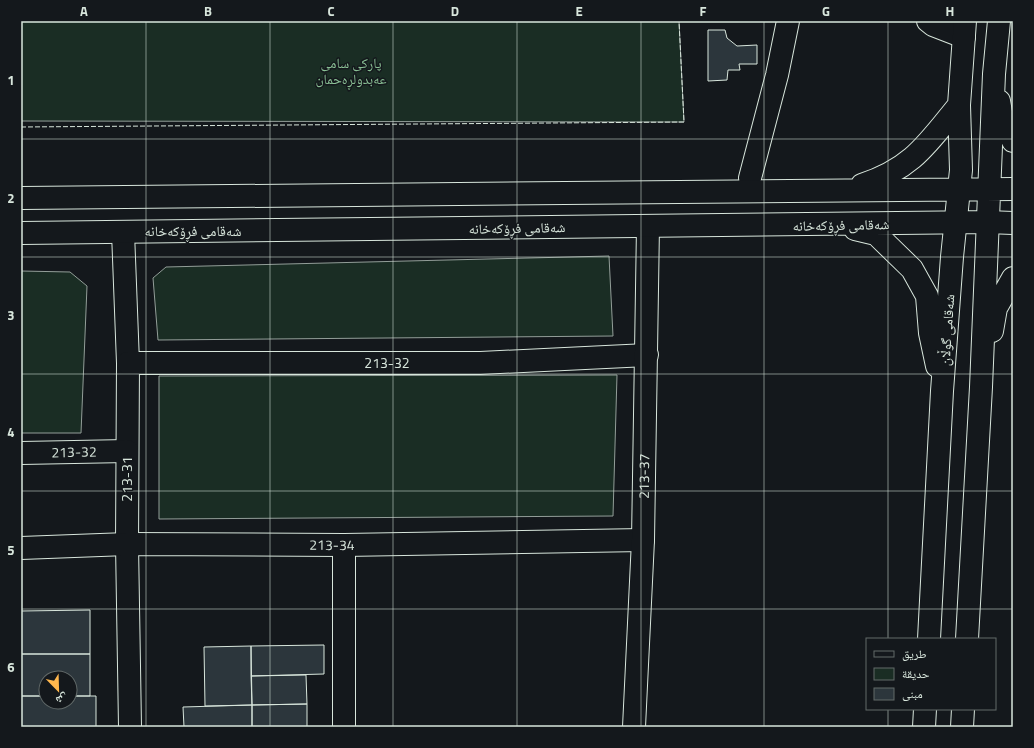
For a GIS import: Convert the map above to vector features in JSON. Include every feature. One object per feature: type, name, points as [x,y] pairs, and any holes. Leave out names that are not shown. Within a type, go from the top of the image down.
[{"type":"main road","points":[[750,178],[778,75],[788,21]]},
{"type":"main road","points":[[928,21],[934,25],[965,29]]},
{"type":"main road","points":[[967,638],[981,387],[994,74],[999,21]]},
{"type":"main road","name":"شەقامی گوڵان","points":[[929,638],[942,391],[952,257],[959,188],[959,105],[965,29]]},
{"type":"main road","points":[[994,74],[1002,118],[1013,141]]},
{"type":"main road","points":[[822,190],[862,184],[887,175],[904,166],[925,147],[959,105]]},
{"type":"main road","points":[[21,198],[1013,188]]},
{"type":"main road","name":"شەقامی فڕۆکەخانە","points":[[21,233],[837,225],[987,222],[1013,223]]},
{"type":"main road","points":[[837,225],[876,234],[912,268],[927,296],[930,333],[942,391]]},
{"type":"main road","name":"213-37","points":[[634,727],[643,540],[648,226]]},
{"type":"main road","name":"213-31","points":[[123,232],[128,363],[127,544],[130,727]]},
{"type":"main road","points":[[981,387],[996,308],[1013,278]]},
{"type":"main road","name":"213-32","points":[[128,363],[480,363],[647,355]]},
{"type":"main road","name":"213-32","points":[[21,453],[127,451]]},
{"type":"main road","name":"213-34","points":[[21,548],[127,544],[344,545],[643,540]]},
{"type":"main road","points":[[344,545],[344,727]]},
{"type":"main road","points":[[924,727],[925,710]]},
{"type":"main road","points":[[962,727],[963,710]]},
{"type":"green space","name":"پارکی سامی عەبدولڕەحمان","points":[[21,21],[679,21],[684,122],[21,121]]},
{"type":"green space","points":[[609,256],[613,336],[158,340],[153,278],[166,267]]},
{"type":"green space","points":[[21,271],[70,272],[87,286],[81,433],[21,433]]},
{"type":"green space","points":[[617,375],[613,516],[159,519],[159,376]]},
{"type":"building","points":[[708,30],[725,30],[727,38],[737,46],[757,45],[757,64],[739,64],[740,70],[728,70],[727,80],[708,81]]},
{"type":"building","points":[[90,610],[90,654],[21,654],[21,611]]},
{"type":"building","points":[[324,645],[324,674],[251,676],[251,646]]},
{"type":"building","points":[[251,646],[252,705],[205,706],[204,647]]},
{"type":"building","points":[[21,654],[90,654],[90,696],[78,696],[78,670],[38,670],[38,696],[21,696]]},
{"type":"building","points":[[306,675],[307,704],[252,705],[251,676]]},
{"type":"building","points":[[21,696],[38,696],[38,710],[78,710],[78,696],[96,696],[96,727],[21,727]]},
{"type":"building","points":[[307,704],[307,727],[252,727],[252,705]]},
{"type":"building","points":[[252,705],[252,727],[184,727],[183,707]]},
{"type":"fence","points":[[21,127],[684,122],[679,21]]}]
